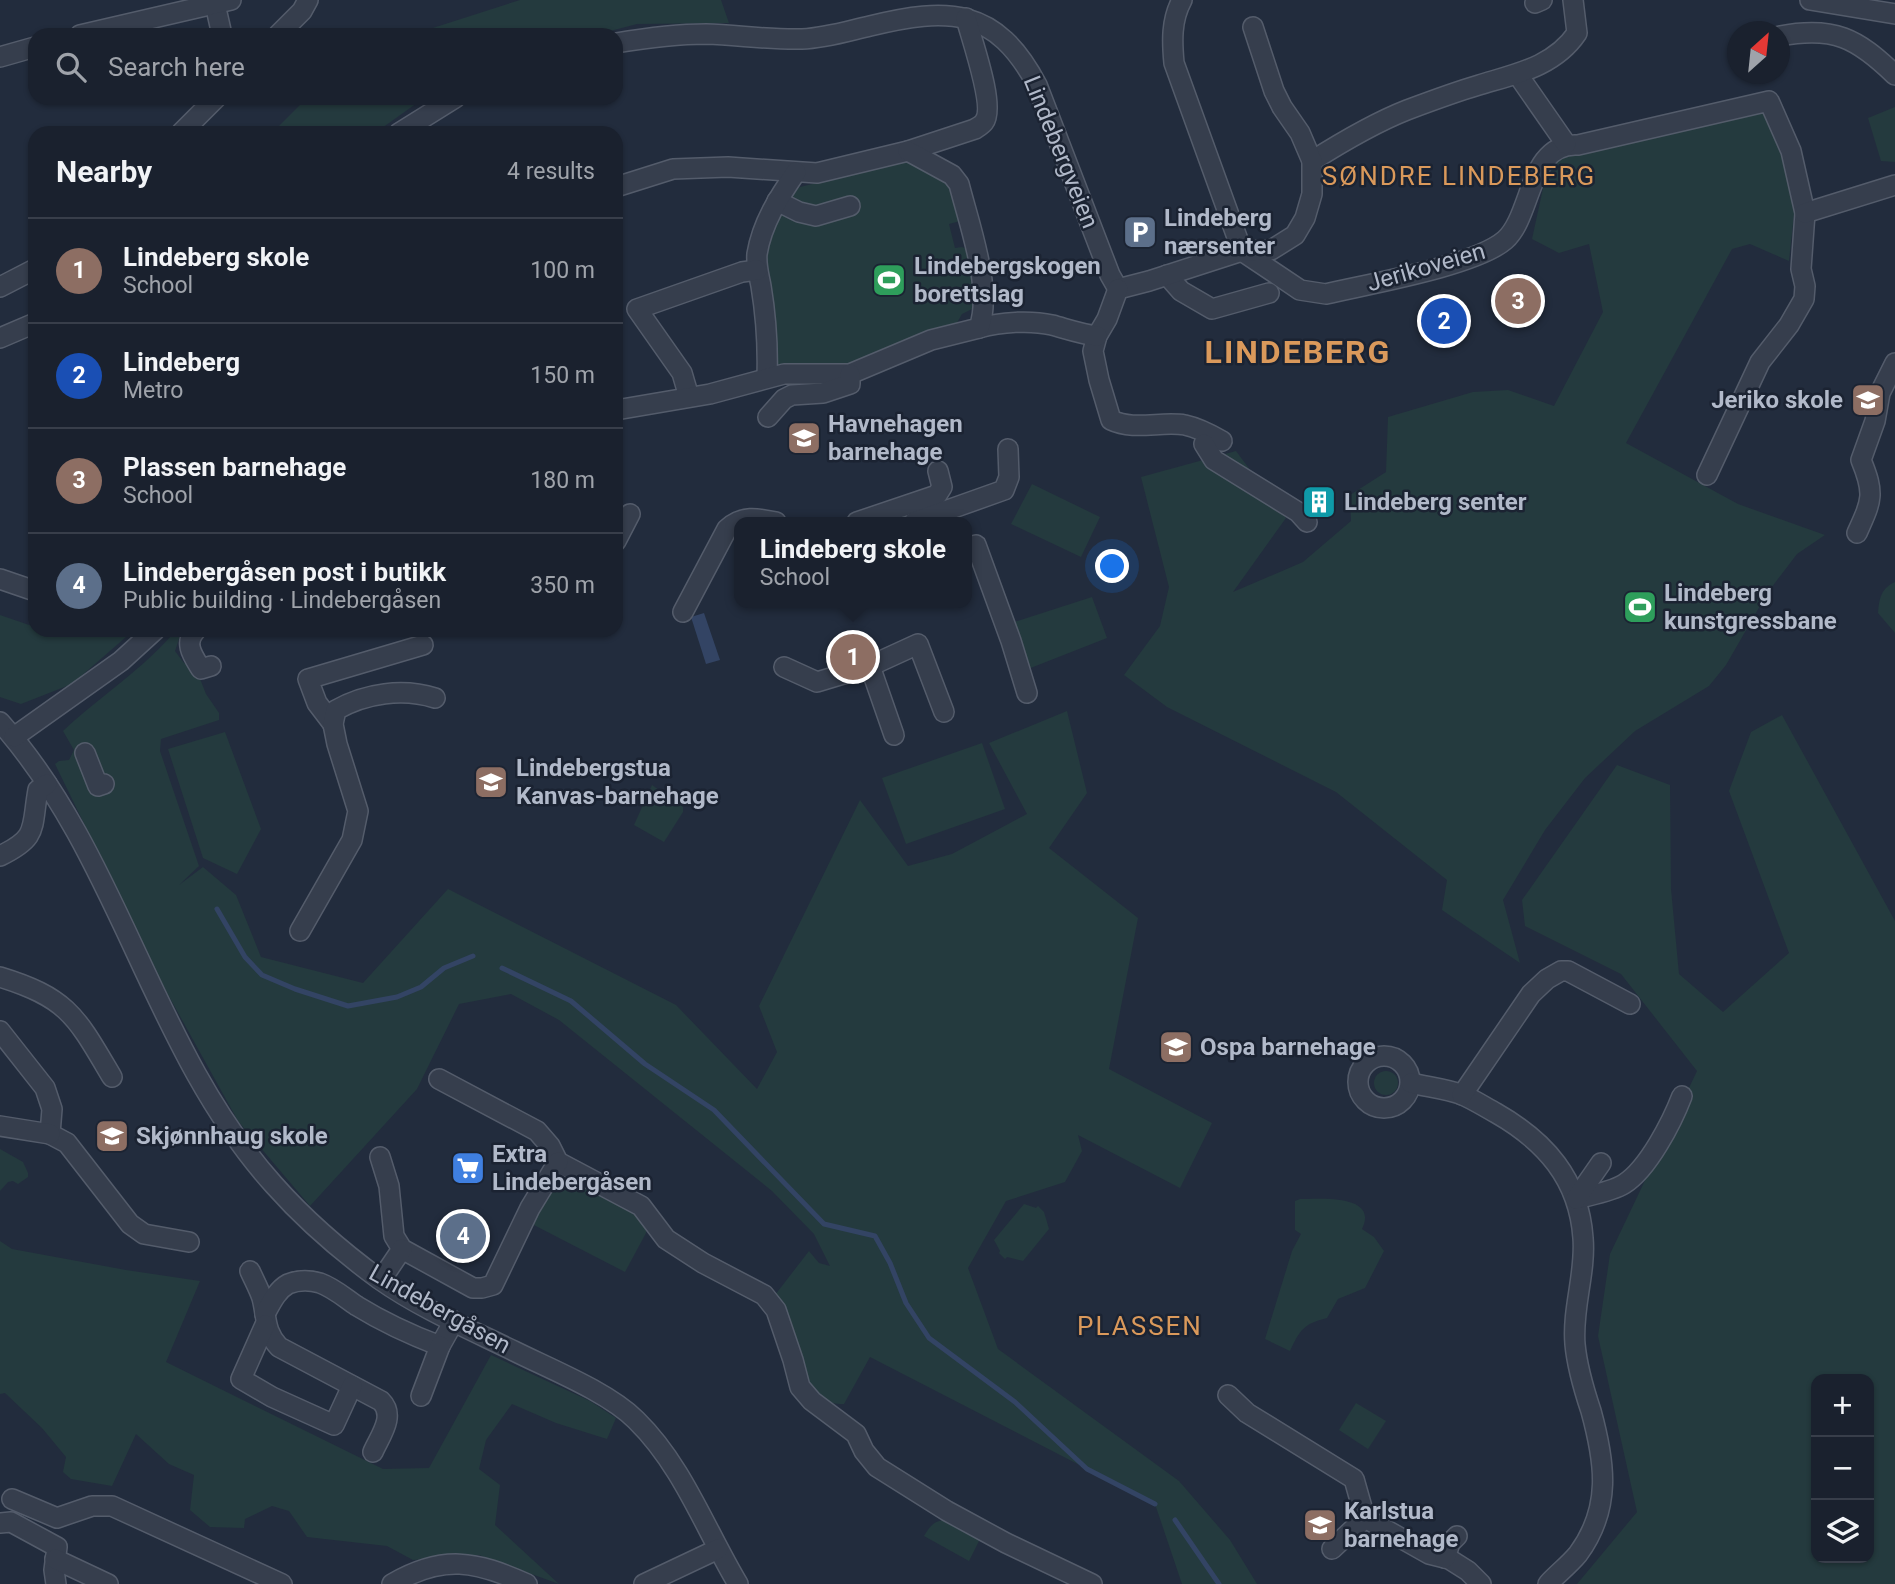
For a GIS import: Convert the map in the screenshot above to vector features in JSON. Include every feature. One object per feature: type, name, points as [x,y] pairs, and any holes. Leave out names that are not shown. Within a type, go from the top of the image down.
[{"type":"street","points":[[285,28],[302,11],[308,0]]},
{"type":"street","points":[[1182,0],[1165,48],[1173,84],[1242,251]]},
{"type":"street","points":[[1312,161],[1405,111],[1477,85],[1518,75],[1556,56],[1577,33],[1573,0]]},
{"type":"street","points":[[1801,32],[1808,0],[1895,14]]},
{"type":"street","points":[[107,28],[223,2],[222,28]]},
{"type":"street","name":"Lindebergveien","points":[[623,42],[662,36],[706,34],[802,39],[843,33],[918,15],[967,18],[1001,36],[1026,63],[1037,85],[1103,259],[1118,289]]},
{"type":"street","points":[[623,185],[673,169],[728,167],[817,173],[908,151],[975,129],[984,122],[987,115],[985,89],[967,18]]},
{"type":"street","points":[[1253,27],[1274,91],[1300,132],[1312,161],[1312,194],[1305,218],[1295,235],[1271,250],[1242,251],[1118,289],[1093,351],[1098,380],[1111,420],[1121,425],[1183,425],[1206,432],[1213,442],[1214,460],[1298,512],[1307,522]]},
{"type":"street","points":[[1790,34],[1824,34],[1854,41],[1895,75]]},
{"type":"street","points":[[0,57],[28,49]]},
{"type":"street","points":[[1518,75],[1566,144],[1578,145],[1769,101],[1791,151],[1805,213],[1801,269],[1805,286],[1804,299],[1789,325],[1760,362],[1707,475]]},
{"type":"street","points":[[188,126],[209,105]]},
{"type":"street","points":[[410,126],[444,105]]},
{"type":"street","name":"Jerikoveien","points":[[1242,251],[1300,290],[1326,294],[1476,256],[1507,238],[1520,217],[1535,174],[1547,158],[1566,144]]},
{"type":"street","points":[[908,151],[952,175],[959,184],[981,275],[983,315],[979,328]]},
{"type":"street","points":[[767,378],[762,297],[757,270],[761,236],[777,201],[796,172]]},
{"type":"street","points":[[1805,213],[1895,186]]},
{"type":"street","points":[[777,201],[799,212],[816,216],[850,206]]},
{"type":"street","points":[[689,397],[682,373],[637,309],[743,272],[757,270]]},
{"type":"street","points":[[0,287],[28,273]]},
{"type":"street","points":[[1167,275],[1181,291],[1213,309],[1269,293]]},
{"type":"street","points":[[623,409],[689,397],[784,373],[850,374],[931,340],[991,324],[1038,323],[1097,336]]},
{"type":"street","points":[[0,338],[28,326]]},
{"type":"street","points":[[1857,533],[1868,508],[1871,486],[1861,460],[1875,421],[1880,393],[1895,363]]},
{"type":"street","points":[[768,417],[783,399],[823,393],[850,384],[850,374]]},
{"type":"street","points":[[930,517],[1004,490],[1009,477],[1008,449]]},
{"type":"street","points":[[872,517],[937,495],[942,487],[938,471]]},
{"type":"street","points":[[623,528],[630,514]]},
{"type":"street","points":[[683,612],[727,529],[734,523]]},
{"type":"street","points":[[976,545],[1027,693]]},
{"type":"street","points":[[0,579],[28,588]]},
{"type":"street","points":[[14,737],[121,661],[147,637]]},
{"type":"street","points":[[190,637],[188,645],[201,669],[211,666]]},
{"type":"street","points":[[784,667],[810,680],[823,682],[870,667],[918,644],[944,712]]},
{"type":"street","points":[[300,931],[352,840],[358,811],[333,724],[317,703],[308,679],[423,645]]},
{"type":"street","points":[[870,667],[894,735]]},
{"type":"street","points":[[333,724],[336,710],[375,696],[396,692],[417,693],[435,698]]},
{"type":"street","name":"Lindebergåsen","points":[[0,722],[37,767],[72,825],[212,1102],[272,1183],[305,1219],[381,1280],[454,1321],[594,1391],[635,1418],[678,1472],[738,1584]]},
{"type":"street","points":[[85,753],[98,786],[104,784]]},
{"type":"street","points":[[0,856],[29,838],[38,790],[47,784]]},
{"type":"street","points":[[1462,1095],[1531,994],[1547,979],[1561,971],[1568,971],[1630,1004]]},
{"type":"street","points":[[0,977],[41,991],[69,1010],[112,1077]]},
{"type":"street","points":[[0,1031],[45,1088],[52,1108],[50,1134]]},
{"type":"street","points":[[439,1079],[537,1132],[550,1146],[558,1162],[641,1206],[666,1239],[767,1298],[776,1310],[800,1387],[811,1401],[856,1434],[863,1451],[877,1467],[947,1511],[1092,1584]]},
{"type":"street","points":[[1411,1083],[1462,1095],[1504,1117],[1536,1139],[1567,1177],[1576,1199],[1584,1239],[1575,1344],[1604,1469],[1595,1523],[1577,1555],[1548,1584]]},
{"type":"street","points":[[1576,1199],[1624,1184],[1650,1154],[1672,1120],[1682,1096]]},
{"type":"street","points":[[0,1126],[50,1134],[66,1143],[130,1224],[144,1234],[189,1241]]},
{"type":"street","points":[[380,1157],[388,1186],[394,1236],[402,1249],[473,1288],[492,1284],[530,1208],[558,1162]]},
{"type":"street","points":[[1576,1199],[1601,1163]]},
{"type":"street","points":[[381,1280],[402,1249]]},
{"type":"street","points":[[250,1271],[261,1295],[270,1338],[285,1351],[381,1401],[388,1412],[388,1420],[373,1452]]},
{"type":"street","points":[[352,1386],[334,1426],[241,1379],[275,1297],[287,1285],[312,1281],[332,1289],[393,1325],[440,1346]]},
{"type":"street","points":[[421,1396],[440,1346],[454,1321]]},
{"type":"street","points":[[1228,1395],[1247,1413],[1354,1479],[1365,1518],[1432,1558],[1487,1581]]},
{"type":"street","points":[[12,1499],[57,1518],[92,1506],[112,1506],[272,1582]]},
{"type":"street","points":[[1332,1549],[1365,1518]]},
{"type":"street","points":[[0,1523],[10,1522],[57,1547],[56,1584]]},
{"type":"street","points":[[1432,1558],[1457,1536]]},
{"type":"street","points":[[644,1584],[718,1549]]},
{"type":"street","points":[[55,1559],[108,1584]]},
{"type":"street","points":[[393,1584],[429,1567],[450,1563],[490,1568],[527,1584]]},
{"type":"green space","points":[[520,0],[721,0],[729,23],[637,24],[622,28],[433,28]]},
{"type":"green space","points":[[300,105],[414,105],[385,126],[279,126]]},
{"type":"green space","points":[[1895,107],[1895,162],[1881,161],[1868,118]]},
{"type":"green space","points":[[1763,110],[1785,154],[1795,205],[1789,261],[1750,244],[1732,249],[1626,443],[1738,504],[1825,535],[1797,554],[1768,592],[1726,665],[1709,686],[1635,731],[1585,778],[1545,830],[1503,900],[1520,963],[1442,910],[1447,880],[1336,792],[1167,707],[1124,675],[1160,626],[1169,587],[1141,477],[1236,451],[1286,518],[1233,592],[1303,562],[1351,521],[1350,495],[1386,472],[1388,417],[1473,392],[1508,390],[1554,406],[1603,312],[1589,244],[1559,253],[1532,239],[1547,170],[1565,153]]},
{"type":"green space","points":[[901,158],[953,185],[959,199],[953,200],[956,212],[964,220],[949,224],[955,248],[962,247],[971,251],[978,306],[962,314],[954,328],[851,369],[774,370],[761,257],[792,189],[816,183],[823,177]]},
{"type":"green space","points":[[1032,484],[1100,517],[1081,557],[1011,524]]},
{"type":"green space","points":[[1895,582],[1895,633],[1878,613],[1882,594]]},
{"type":"green space","points":[[1092,597],[1107,638],[1028,669],[1011,623]]},
{"type":"green space","points":[[0,615],[28,625],[28,637],[126,637],[72,684],[21,704],[0,697]]},
{"type":"green space","points":[[170,637],[180,637],[175,651],[184,663],[195,666],[206,694],[219,713],[219,720],[161,739],[160,751],[199,866],[179,885],[203,867],[236,895],[261,957],[363,983],[448,889],[676,1005],[757,1089],[777,1052],[759,1006],[860,800],[908,866],[952,854],[1027,814],[989,743],[1067,711],[1087,793],[1049,848],[1138,918],[1109,1069],[1212,1123],[1180,1188],[1078,1135],[1082,1151],[1065,1182],[1006,1201],[968,1268],[998,1349],[1179,1481],[1230,1540],[1257,1584],[1182,1584],[1155,1504],[870,1357],[844,1404],[830,1403],[818,1397],[799,1365],[775,1295],[809,1251],[819,1263],[830,1266],[814,1234],[772,1191],[559,1020],[511,994],[459,1004],[417,1089],[310,1206],[238,1121],[161,982],[55,764],[69,760],[74,750],[63,731]]},
{"type":"green space","points":[[1782,715],[1895,921],[1895,1584],[1577,1584],[1637,1512],[1598,1336],[1610,1254],[1697,1071],[1621,974],[1525,926],[1522,900],[1617,765],[1670,785],[1671,889],[1679,974],[1723,1012],[1789,953],[1729,791],[1751,732]]},
{"type":"green space","points":[[225,732],[261,829],[237,874],[203,858],[168,749]]},
{"type":"green space","points":[[982,743],[1005,809],[906,844],[882,778]]},
{"type":"green space","points":[[652,785],[683,807],[683,812],[664,842],[634,825]]},
{"type":"green space","points":[[1386,1071],[1397,1078],[1398,1083],[1391,1094],[1386,1095],[1375,1088],[1374,1083],[1381,1072]]},
{"type":"green space","points":[[0,1149],[23,1162],[28,1177],[18,1184],[8,1182],[0,1191]]},
{"type":"green space","points":[[565,1176],[641,1214],[646,1233],[625,1272],[530,1223],[556,1179]]},
{"type":"green space","points":[[1333,1199],[1355,1204],[1362,1210],[1365,1218],[1362,1229],[1374,1237],[1384,1251],[1365,1288],[1338,1299],[1327,1318],[1303,1329],[1290,1351],[1265,1339],[1292,1251],[1301,1234],[1295,1230],[1295,1201]]},
{"type":"green space","points":[[1024,1204],[1036,1208],[1038,1206],[1044,1212],[1049,1229],[1023,1261],[1007,1257],[1005,1259],[999,1253],[994,1240]]},
{"type":"green space","points":[[0,1241],[12,1249],[200,1281],[166,1362],[383,1469],[429,1468],[491,1355],[590,1401],[616,1418],[607,1439],[556,1423],[512,1404],[486,1440],[479,1469],[500,1485],[495,1525],[559,1584],[479,1555],[413,1560],[387,1546],[307,1537],[289,1511],[272,1506],[245,1519],[244,1528],[210,1527],[190,1510],[194,1475],[169,1464],[136,1434],[112,1486],[71,1479],[63,1472],[66,1457],[42,1428],[5,1393],[0,1394]]},
{"type":"green space","points":[[1356,1403],[1386,1421],[1368,1449],[1339,1430]]},
{"type":"green space","points":[[943,1520],[981,1537],[969,1561],[924,1536],[933,1524]]},
{"type":"water","points":[[704,613],[720,660],[706,664],[691,617]]},
{"type":"waterway","points":[[217,909],[245,957],[262,975],[348,1006],[397,997],[421,987],[444,968],[473,956]]},
{"type":"waterway","points":[[502,968],[571,1001],[645,1064],[714,1110],[824,1224],[875,1236],[890,1263],[906,1303],[929,1338],[1015,1402],[1087,1469],[1155,1504]]},
{"type":"waterway","points":[[1175,1520],[1219,1584]]},
{"type":"place","name":"Lindeberg nærsenter","points":[[1140,232]]},
{"type":"place","name":"Lindebergskogen borettslag","points":[[889,280]]},
{"type":"place","name":"Plassen barnehage","points":[[1518,301]]},
{"type":"place","name":"Lindeberg","points":[[1444,321]]},
{"type":"place","name":"Jeriko skole","points":[[1868,400]]},
{"type":"place","name":"Havnehagen barnehage","points":[[804,438]]},
{"type":"place","name":"Lindeberg senter","points":[[1319,502]]},
{"type":"place","name":"Lindeberg kunstgressbane","points":[[1640,607]]},
{"type":"place","name":"Lindeberg skole","points":[[853,657]]},
{"type":"place","name":"Lindebergstua Kanvas-barnehage","points":[[491,782]]},
{"type":"place","name":"Ospa barnehage","points":[[1176,1047]]},
{"type":"place","name":"Skjønnhaug skole","points":[[112,1136]]},
{"type":"place","name":"Extra Lindebergåsen","points":[[468,1168]]},
{"type":"place","name":"Lindebergåsen post i butikk","points":[[463,1236]]},
{"type":"place","name":"Karlstua barnehage","points":[[1320,1525]]},
{"type":"district","name":"SØNDRE LINDEBERG","points":[[1459,176]]},
{"type":"district","name":"LINDEBERG","points":[[1298,352]]},
{"type":"district","name":"PLASSEN","points":[[1140,1326]]}]
